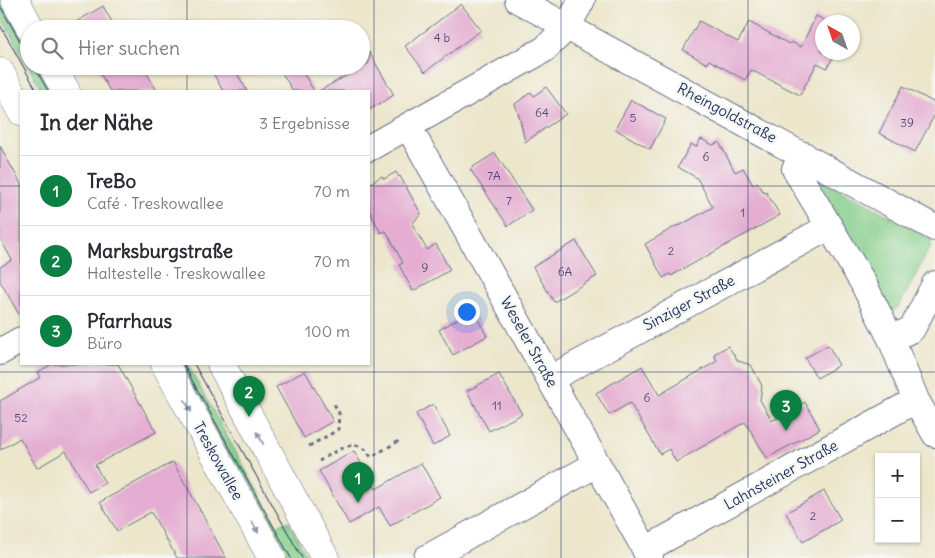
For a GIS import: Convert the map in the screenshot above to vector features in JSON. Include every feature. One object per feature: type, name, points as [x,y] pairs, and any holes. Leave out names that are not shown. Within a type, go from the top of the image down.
[{"type":"main road","points":[[15,0],[26,20]]},
{"type":"main road","points":[[0,72],[20,109]]},
{"type":"main road","points":[[57,75],[65,90]]},
{"type":"main road","name":"Treskowallee","points":[[165,365],[272,558]]},
{"type":"main road","points":[[222,365],[325,558]]},
{"type":"street","name":"Rheingoldstraße","points":[[518,0],[935,228]]},
{"type":"street","points":[[370,147],[545,49],[567,27],[582,0]]},
{"type":"street","name":"Weseler Straße","points":[[408,126],[648,554]]},
{"type":"street","points":[[804,155],[795,169],[862,281],[891,339],[916,400],[935,434]]},
{"type":"street","name":"Sinziger Straße","points":[[550,379],[830,227]]},
{"type":"street","points":[[891,339],[912,328],[935,284]]},
{"type":"street","points":[[0,352],[20,341]]},
{"type":"street","name":"Lahnsteiner Straße","points":[[648,554],[916,400]]},
{"type":"street","points":[[427,558],[597,464]]},
{"type":"path","points":[[309,446],[338,430],[339,413],[334,404]]},
{"type":"path","points":[[319,461],[341,449],[356,445],[363,447],[371,457],[400,441]]},
{"type":"green space","points":[[1,0],[20,34],[20,51],[0,15]]},
{"type":"green space","points":[[33,75],[43,75],[51,90],[41,90]]},
{"type":"green space","points":[[819,178],[930,238],[932,241],[900,305],[894,311],[890,309],[814,181]]},
{"type":"green space","points":[[180,365],[188,365],[277,526],[288,521],[308,558],[286,558]]},
{"type":"building","points":[[461,4],[481,30],[425,72],[405,46]]},
{"type":"building","points":[[103,6],[111,20],[79,20]]},
{"type":"building","points":[[815,18],[815,60],[832,60],[827,68],[817,63],[800,95],[751,70],[745,80],[709,60],[707,64],[683,50],[699,21],[738,42],[749,22],[789,44],[791,42],[801,47]]},
{"type":"building","points":[[370,54],[394,95],[370,109],[370,90],[321,90],[348,75],[370,75]]},
{"type":"building","points":[[101,75],[148,75],[156,90],[109,90]]},
{"type":"building","points":[[214,75],[238,75],[246,90],[222,90]]},
{"type":"building","points":[[283,75],[304,75],[313,90],[292,90]]},
{"type":"building","points":[[903,86],[935,103],[935,114],[915,152],[879,133]]},
{"type":"building","points":[[546,87],[566,114],[525,142],[515,104],[531,92],[534,96]]},
{"type":"building","points":[[631,100],[666,119],[650,149],[615,129]]},
{"type":"building","points":[[701,139],[713,145],[719,142],[735,172],[743,168],[753,185],[757,182],[764,193],[766,192],[780,215],[671,276],[670,274],[663,278],[645,244],[713,207],[697,178],[678,167],[691,144],[696,147]]},
{"type":"building","points":[[0,146],[20,182],[20,316],[0,281],[0,267],[12,260],[0,238]]},
{"type":"building","points":[[495,153],[532,210],[508,226],[470,169]]},
{"type":"building","points":[[396,172],[400,176],[421,214],[412,224],[427,250],[436,244],[450,270],[413,291],[399,265],[403,263],[386,231],[381,233],[370,212],[370,183],[382,176],[384,179]]},
{"type":"building","points":[[576,241],[597,276],[554,302],[533,267]]},
{"type":"building","points":[[473,310],[487,336],[453,355],[439,330]]},
{"type":"building","points":[[828,345],[839,365],[817,378],[805,358]]},
{"type":"building","points":[[728,346],[738,361],[751,365],[762,386],[760,400],[772,421],[805,402],[820,429],[767,458],[745,422],[676,462],[669,449],[660,454],[630,403],[609,415],[596,393],[642,366],[659,395],[717,361],[714,354]]},
{"type":"building","points":[[50,365],[119,365],[156,432],[95,465],[105,483],[89,492],[66,451],[37,468],[20,438],[0,450],[0,401],[41,377],[38,372]]},
{"type":"building","points":[[305,371],[333,421],[304,438],[276,387]]},
{"type":"building","points":[[499,374],[522,414],[489,431],[467,391]]},
{"type":"building","points":[[433,404],[450,436],[433,446],[416,414]]},
{"type":"building","points":[[354,451],[376,489],[421,463],[440,497],[390,526],[379,507],[349,524],[319,471]]},
{"type":"building","points":[[173,462],[226,558],[177,558],[151,512],[117,531],[100,502]]},
{"type":"building","points":[[824,491],[841,520],[803,542],[786,513]]},
{"type":"tram line","points":[[0,6],[20,41]]},
{"type":"tram line","points":[[0,25],[20,61]]},
{"type":"tram line","points":[[28,75],[36,90]]},
{"type":"tram line","points":[[39,75],[47,90]]},
{"type":"tram line","points":[[184,365],[291,558]]},
{"type":"tram line","points":[[195,365],[302,558]]},
{"type":"place","name":"Marksburgstraße","points":[[249,417]]},
{"type":"place","name":"Pfarrhaus","points":[[786,431]]},
{"type":"place","name":"TreBo","points":[[358,503]]}]
